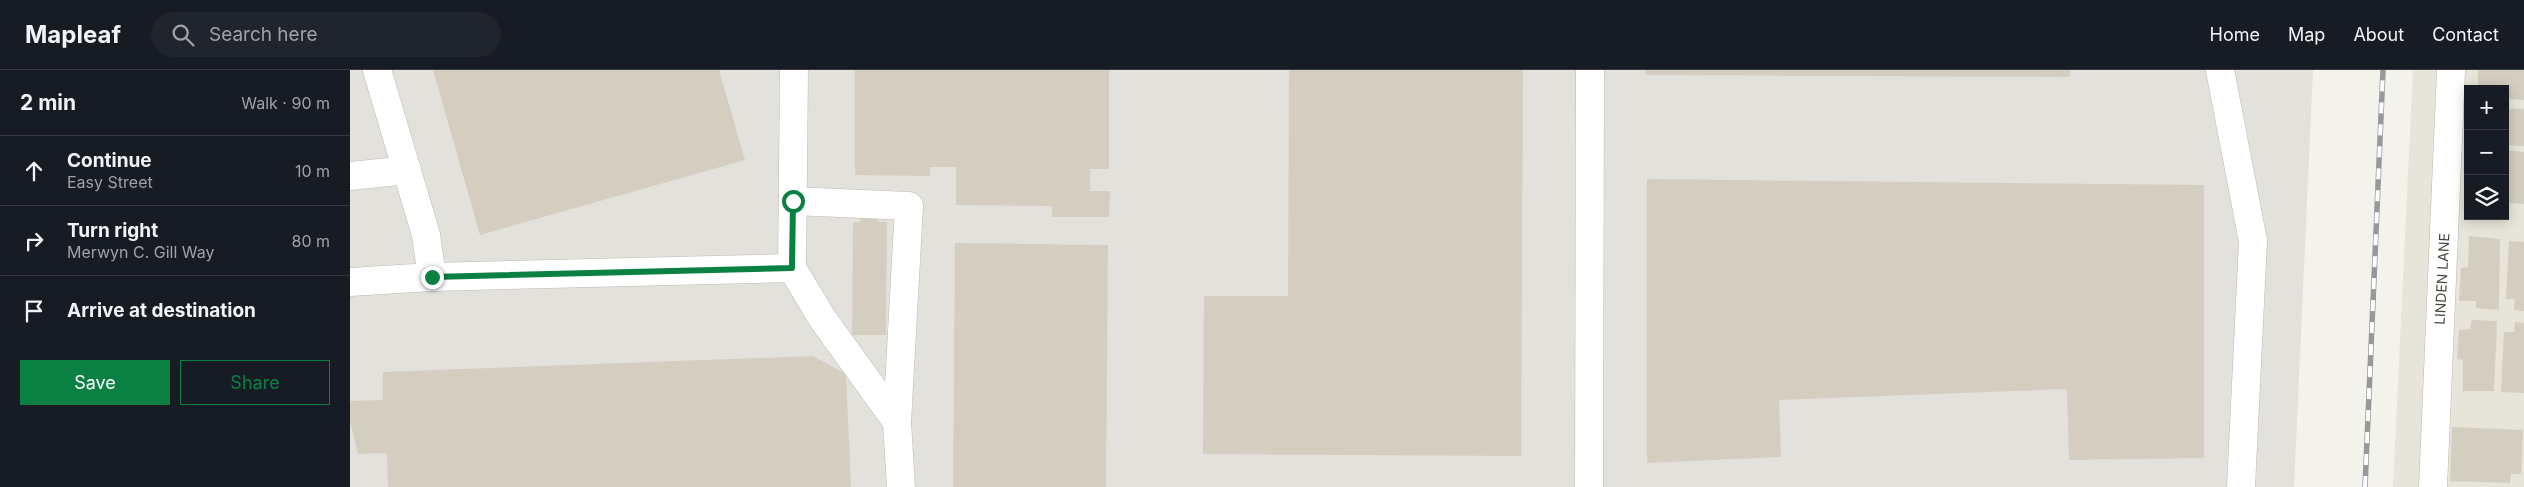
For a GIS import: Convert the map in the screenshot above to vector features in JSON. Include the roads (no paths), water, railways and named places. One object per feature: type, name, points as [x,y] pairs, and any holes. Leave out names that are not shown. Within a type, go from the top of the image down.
[{"type":"street","points":[[377,70],[426,235],[432,277]]},
{"type":"street","points":[[794,70],[792,268],[822,318],[897,422]]},
{"type":"street","points":[[1589,487],[1590,70]]},
{"type":"street","points":[[2220,70],[2253,241],[2241,487]]},
{"type":"street","name":"LINDEN LANE","points":[[2432,487],[2450,70]]},
{"type":"street","points":[[350,176],[407,170]]},
{"type":"street","points":[[793,201],[909,206],[897,422],[901,487]]},
{"type":"street","points":[[350,282],[432,277],[792,268]]},
{"type":"railway","points":[[2365,487],[2383,70]]}]
